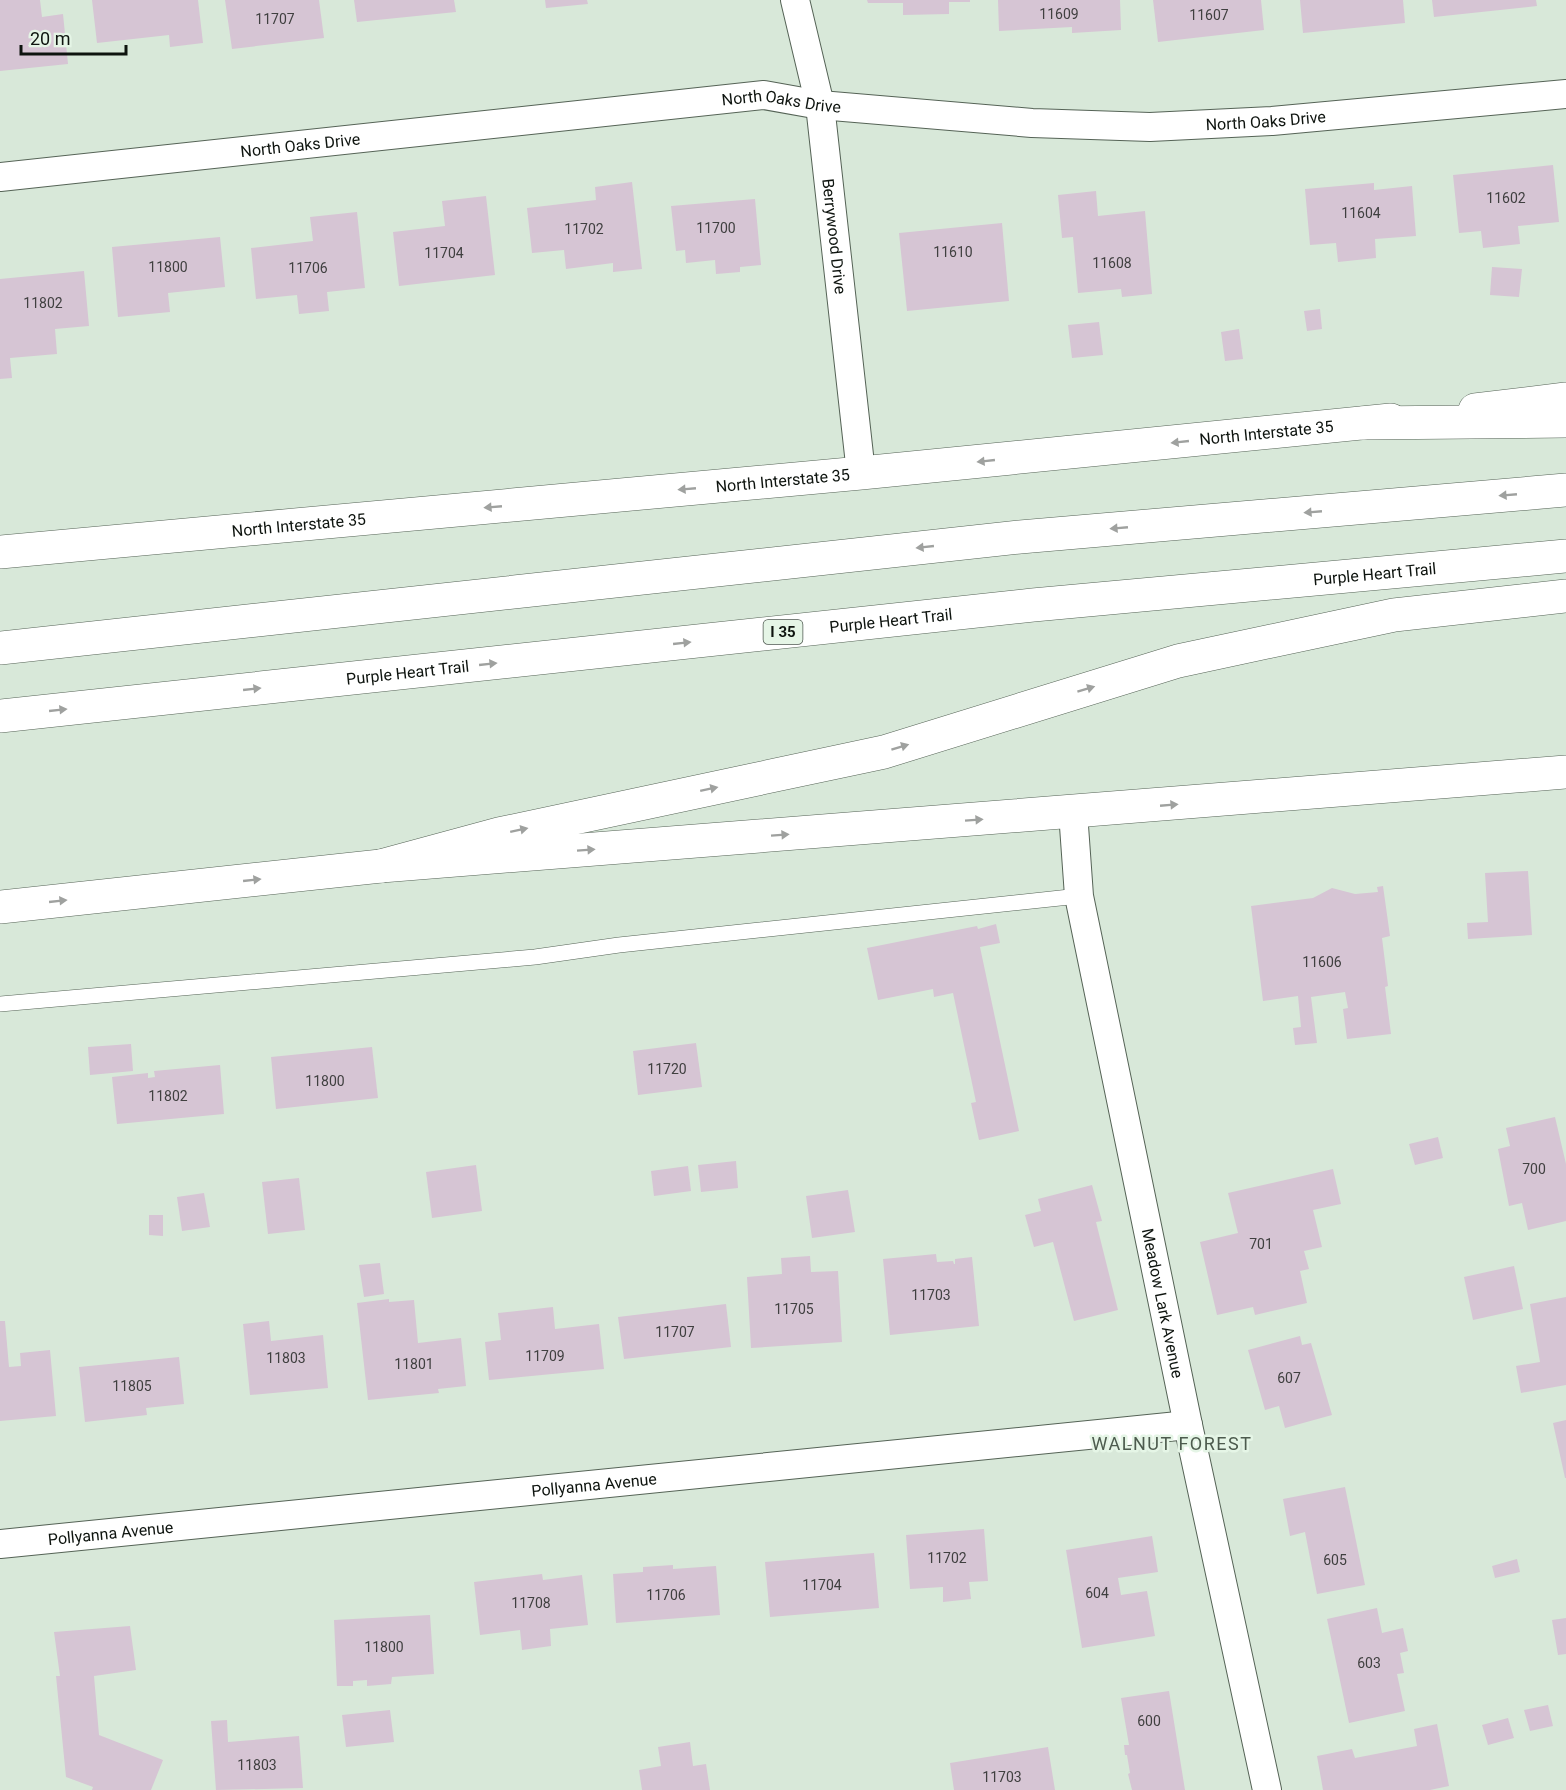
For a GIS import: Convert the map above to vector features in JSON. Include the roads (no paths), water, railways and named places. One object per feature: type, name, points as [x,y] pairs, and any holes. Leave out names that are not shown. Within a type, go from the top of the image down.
[{"type":"main road","name":"North Interstate 35","points":[[0,552],[861,473],[1364,423],[1566,399]]},
{"type":"main road","points":[[1364,423],[1566,421]]},
{"type":"main road","points":[[0,648],[1020,537],[1566,490]]},
{"type":"main road","name":"Purple Heart Trail","points":[[0,716],[1022,607],[1566,556]]},
{"type":"main road","points":[[381,866],[499,834],[884,752],[1178,661],[1394,615],[1566,596]]},
{"type":"main road","points":[[0,907],[381,866],[1566,772]]},
{"type":"street","name":"Berrywood Drive","points":[[795,0],[820,105],[861,473]]},
{"type":"street","name":"North Oaks Drive","points":[[0,177],[764,94],[820,105],[1032,123],[1150,127],[1272,121],[1566,94]]},
{"type":"street","name":"Meadow Lark Avenue","points":[[1073,812],[1079,896],[1188,1425],[1267,1790]]},
{"type":"street","name":"Pollyanna Avenue","points":[[0,1544],[1188,1425]]},
{"type":"lane","points":[[0,1004],[535,957],[619,945],[1079,896]]},
{"type":"district","name":"WALNUT FOREST","points":[[1172,1443]]}]
